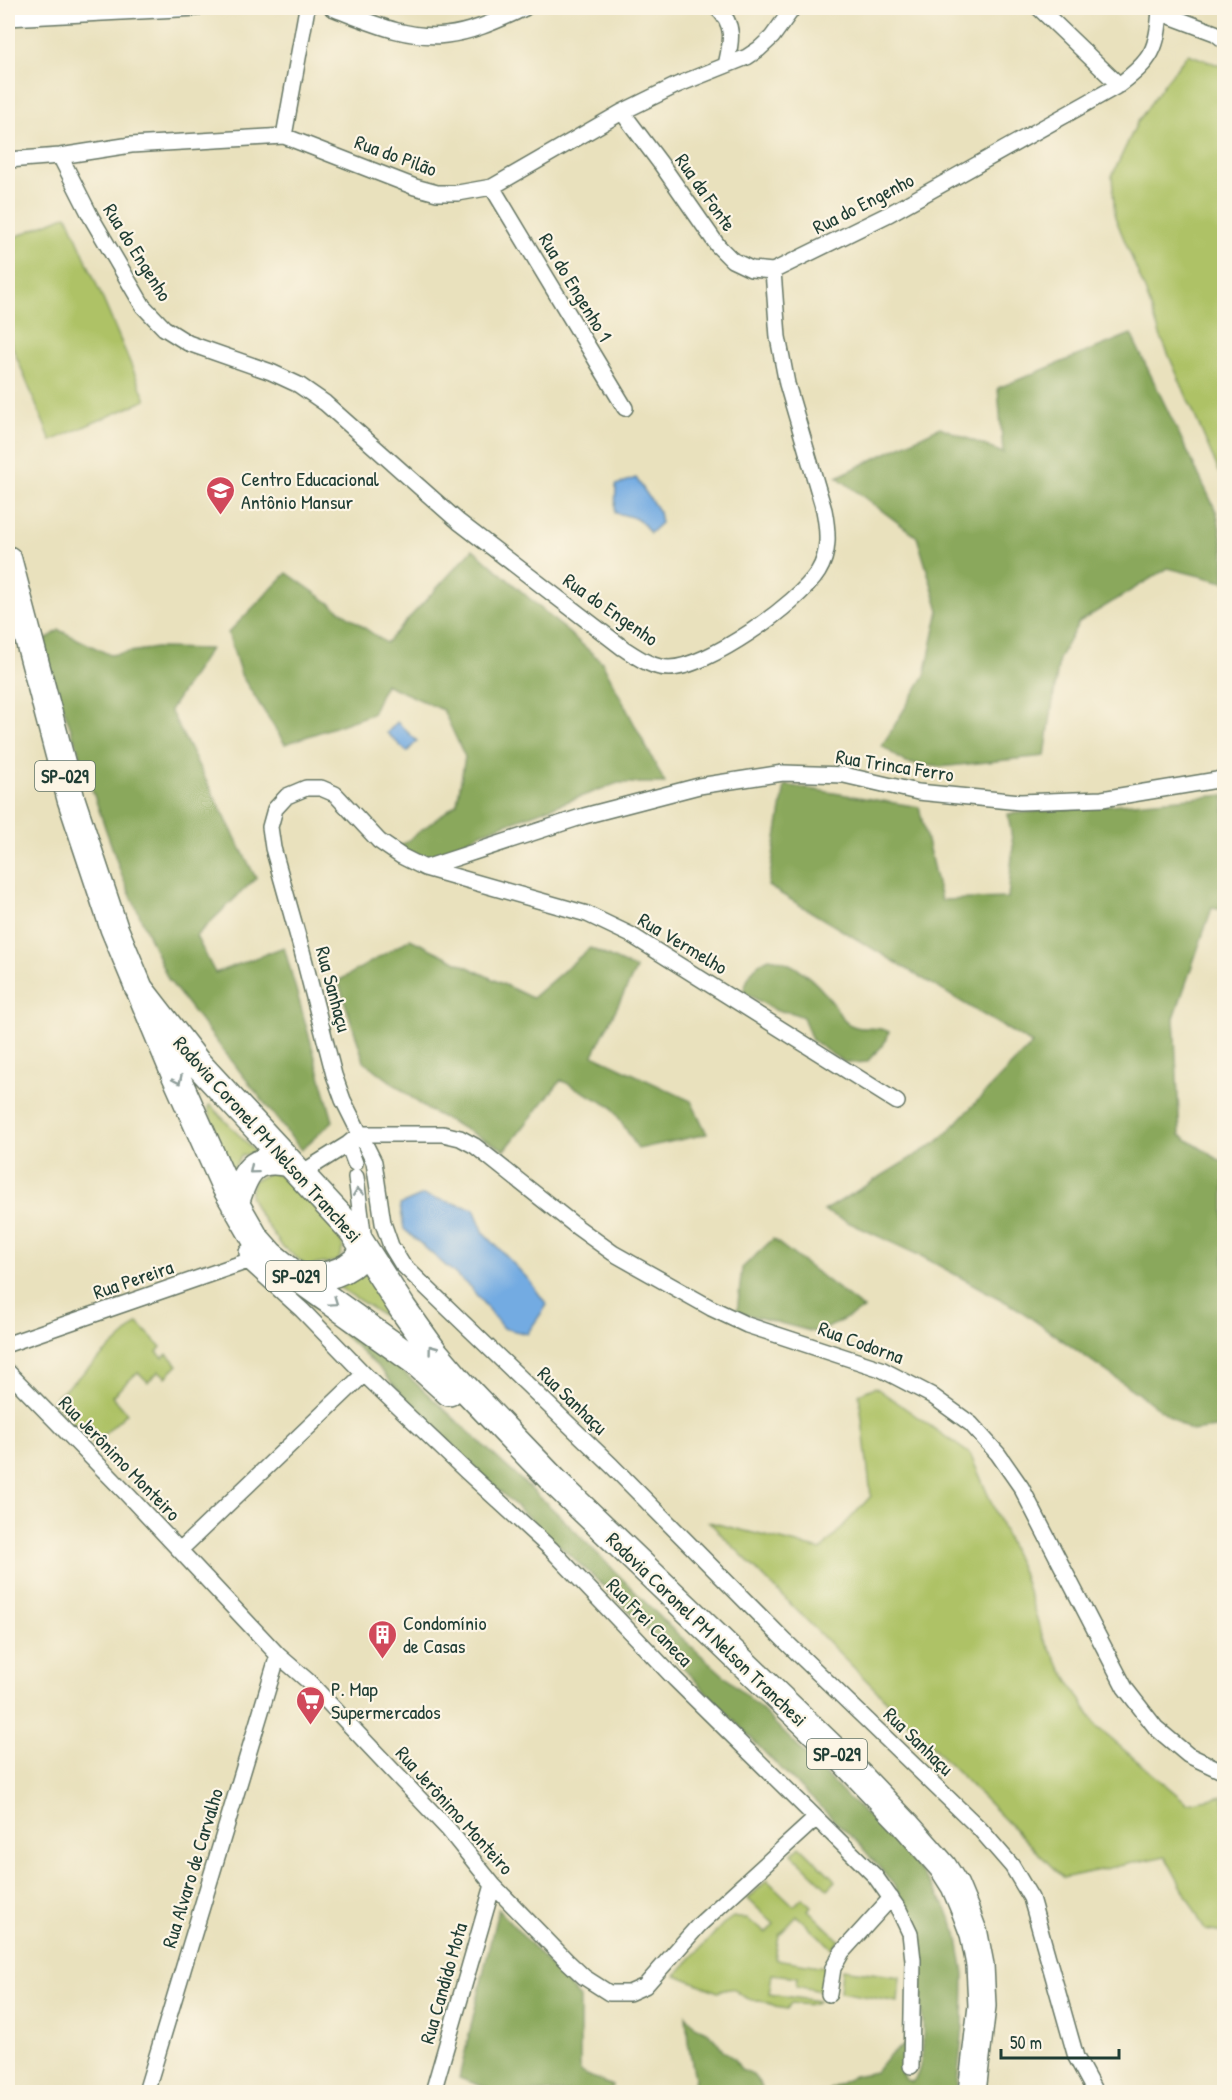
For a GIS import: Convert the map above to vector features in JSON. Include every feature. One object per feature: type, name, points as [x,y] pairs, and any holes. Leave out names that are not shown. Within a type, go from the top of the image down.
[{"type":"highway","name":"Rodovia Coronel PM Nelson Tranchesi","points":[[8,560],[71,799],[114,928],[175,1074],[235,1203],[251,1250],[270,1255],[297,1277],[416,1361],[475,1416],[556,1485],[840,1756],[943,1867],[955,1886],[965,1910],[974,1934],[980,1965],[982,2006],[972,2092]]},
{"type":"highway","name":"Rodovia Coronel PM Nelson Tranchesi","points":[[138,987],[197,1063],[342,1219],[365,1250],[402,1309],[445,1365],[556,1485]]},
{"type":"highway","points":[[235,1203],[246,1174],[264,1161],[274,1160],[294,1168]]},
{"type":"highway","name":"SP-029","points":[[297,1277],[315,1278],[338,1272],[347,1258],[348,1242],[328,1206]]},
{"type":"highway","points":[[338,1272],[356,1261],[365,1250]]},
{"type":"street","points":[[8,18],[197,8]]},
{"type":"street","points":[[284,136],[307,8]]},
{"type":"street","points":[[332,8],[411,34],[445,36],[481,27],[525,8]]},
{"type":"street","points":[[717,8],[730,24],[732,40],[726,65]]},
{"type":"street","name":"Rua do Pilão","points":[[8,160],[60,156],[131,145],[284,136],[415,187],[437,193],[458,193],[492,187],[622,112],[677,85],[747,57],[772,36],[792,8]]},
{"type":"street","points":[[1040,8],[1119,85]]},
{"type":"street","points":[[1160,10],[1215,33],[1224,40]]},
{"type":"street","name":"Rua do Engenho","points":[[60,156],[91,217],[143,306],[164,328],[188,343],[271,372],[299,385],[325,404],[459,522],[623,648],[645,663],[669,668],[700,661],[763,622],[796,597],[818,572],[827,553],[828,530],[824,510],[787,384],[778,337],[773,271],[889,214],[1119,85],[1142,68],[1150,55],[1157,37],[1160,10]]},
{"type":"street","name":"Rua da Fonte","points":[[622,112],[662,164],[718,246],[732,260],[751,268],[773,271]]},
{"type":"street","name":"Rua do Engenho 1","points":[[492,187],[625,408]]},
{"type":"street","name":"Rua Trinca Ferro","points":[[426,868],[584,816],[699,786],[783,773],[844,775],[918,792],[1020,802],[1102,799],[1224,777]]},
{"type":"street","name":"Rua Sanhaçu","points":[[426,868],[401,856],[379,841],[335,794],[321,788],[306,788],[287,796],[275,809],[270,827],[273,848],[334,1075],[354,1139],[374,1162],[383,1223],[391,1246],[402,1264],[612,1466],[786,1642],[979,1828],[1012,1866],[1031,1898],[1076,2057],[1095,2092]]},
{"type":"street","name":"Rua Vermelho","points":[[426,868],[587,915],[631,934],[897,1102]]},
{"type":"street","name":"Rua Codorna","points":[[354,1139],[443,1134],[460,1138],[475,1146],[612,1253],[701,1303],[747,1325],[881,1369],[931,1395],[971,1424],[998,1454],[1021,1487],[1125,1688],[1156,1728],[1188,1755],[1224,1772]]},
{"type":"street","points":[[294,1168],[354,1139],[355,1170],[365,1250]]},
{"type":"street","name":"Rua Pereira","points":[[8,1344],[251,1250]]},
{"type":"street","name":"Rua Frei Caneca","points":[[251,1250],[302,1310],[364,1374],[551,1549],[675,1679],[875,1876],[906,1921],[912,1944],[910,2066]]},
{"type":"street","name":"Rua Jerônimo Monteiro","points":[[8,1372],[278,1655],[308,1681],[401,1779],[448,1829],[493,1885],[584,1977],[609,1993],[629,1993],[645,1986],[699,1925],[816,1818]]},
{"type":"street","points":[[180,1550],[364,1374]]},
{"type":"street","name":"Rua Alvaro de Carvalho","points":[[146,2092],[278,1655]]},
{"type":"street","name":"Rua Candido Mota","points":[[433,2092],[493,1885]]},
{"type":"street","points":[[829,1994],[833,1968],[842,1952],[891,1898]]},
{"type":"green space","points":[[1188,54],[1224,67],[1224,472],[1220,474],[1160,335],[1145,290],[1115,217],[1112,176],[1137,123]]},
{"type":"green space","points":[[67,215],[146,400],[51,441],[8,336],[8,240]]},
{"type":"green space","points":[[1131,334],[1217,513],[1224,550],[1224,582],[1168,568],[1079,622],[1059,659],[1045,756],[940,767],[906,763],[882,746],[925,675],[939,610],[917,537],[837,477],[940,427],[1003,453],[998,388]]},
{"type":"green space","points":[[473,549],[602,662],[665,783],[618,783],[481,833],[428,861],[398,848],[457,803],[465,757],[443,710],[385,684],[372,714],[285,744],[241,675],[228,633],[287,573],[386,643]]},
{"type":"green space","points":[[59,630],[110,655],[156,648],[210,649],[170,710],[256,878],[196,936],[215,973],[284,947],[333,1121],[301,1150],[168,979],[122,876],[41,643]]},
{"type":"green space","points":[[785,785],[919,807],[941,900],[1008,898],[1013,846],[1008,814],[1224,795],[1224,910],[1212,908],[1174,1018],[1180,1135],[1224,1163],[1224,1427],[1191,1431],[1015,1307],[923,1257],[824,1211],[939,1141],[1032,1044],[768,886]]},
{"type":"green space","points":[[410,939],[532,998],[590,948],[636,969],[593,1055],[691,1101],[707,1134],[638,1149],[612,1107],[561,1080],[505,1150],[428,1110],[364,1061],[338,981]]},
{"type":"green space","points":[[769,958],[789,964],[806,975],[822,990],[842,1018],[850,1025],[889,1032],[883,1045],[867,1062],[844,1062],[812,1040],[803,1017],[790,1012],[777,1011],[743,992],[752,971]]},
{"type":"green space","points":[[210,1105],[256,1153],[242,1155],[231,1172],[216,1136],[208,1108]]},
{"type":"green space","points":[[271,1172],[294,1186],[329,1223],[343,1248],[338,1261],[307,1266],[282,1246],[257,1211],[250,1196],[253,1181]]},
{"type":"green space","points":[[773,1239],[864,1309],[818,1333],[737,1312],[742,1268]]},
{"type":"green space","points":[[360,1265],[397,1323],[396,1324],[334,1284]]},
{"type":"green space","points":[[297,1291],[395,1364],[557,1513],[672,1629],[759,1707],[842,1792],[899,1846],[922,1873],[944,1904],[957,1933],[964,1974],[963,2027],[956,2092],[825,2092],[854,2076],[875,2072],[889,2055],[905,2045],[903,2074],[906,2080],[912,2082],[919,2069],[923,2038],[922,1952],[916,1926],[893,1884],[861,1846],[769,1757],[607,1589],[494,1486],[380,1369]]},
{"type":"green space","points":[[138,1323],[161,1347],[157,1352],[163,1358],[167,1354],[178,1365],[166,1377],[159,1371],[148,1382],[138,1372],[112,1396],[127,1413],[94,1444],[52,1401]]},
{"type":"green space","points":[[875,1387],[970,1454],[1022,1572],[1043,1638],[1097,1727],[1187,1803],[1224,1796],[1224,1933],[1205,1930],[1165,1856],[1063,1878],[709,1522],[821,1550],[871,1496],[859,1394]]},
{"type":"green space","points":[[800,1846],[836,1881],[828,1889],[792,1854]]},
{"type":"green space","points":[[767,1880],[794,1906],[802,1898],[811,1906],[808,1910],[839,1940],[832,1948],[797,1916],[779,1935],[775,1959],[826,1967],[821,1991],[796,1986],[797,1977],[772,1974],[769,1994],[819,2001],[815,2003],[805,2005],[791,2003],[787,2009],[759,2000],[750,2000],[733,1989],[718,1992],[676,1975],[723,1924],[733,1917],[747,1919],[766,1933],[774,1924],[748,1899]]},
{"type":"green space","points":[[498,1909],[580,1998],[580,2072],[612,2086],[611,2092],[499,2092],[459,2078]]},
{"type":"green space","points":[[842,1969],[900,1977],[898,2002],[840,1992]]},
{"type":"green space","points":[[686,2015],[695,2026],[706,2031],[723,2050],[735,2059],[741,2070],[753,2075],[761,2085],[763,2092],[688,2092],[692,2091],[695,2078],[688,2043]]},
{"type":"water","points":[[636,478],[659,512],[661,523],[650,533],[635,518],[615,513],[616,485]]},
{"type":"water","points":[[397,722],[417,741],[407,752],[387,733]]},
{"type":"water","points":[[423,1195],[474,1209],[484,1233],[528,1279],[547,1305],[527,1334],[503,1328],[471,1288],[404,1229],[400,1205]]},
{"type":"place","name":"Centro Educacional Antônio Mansur","points":[[220,516]]},
{"type":"place","name":"Condomínio de Casas","points":[[382,1660]]},
{"type":"place","name":"P. Map Supermercados","points":[[310,1726]]}]
